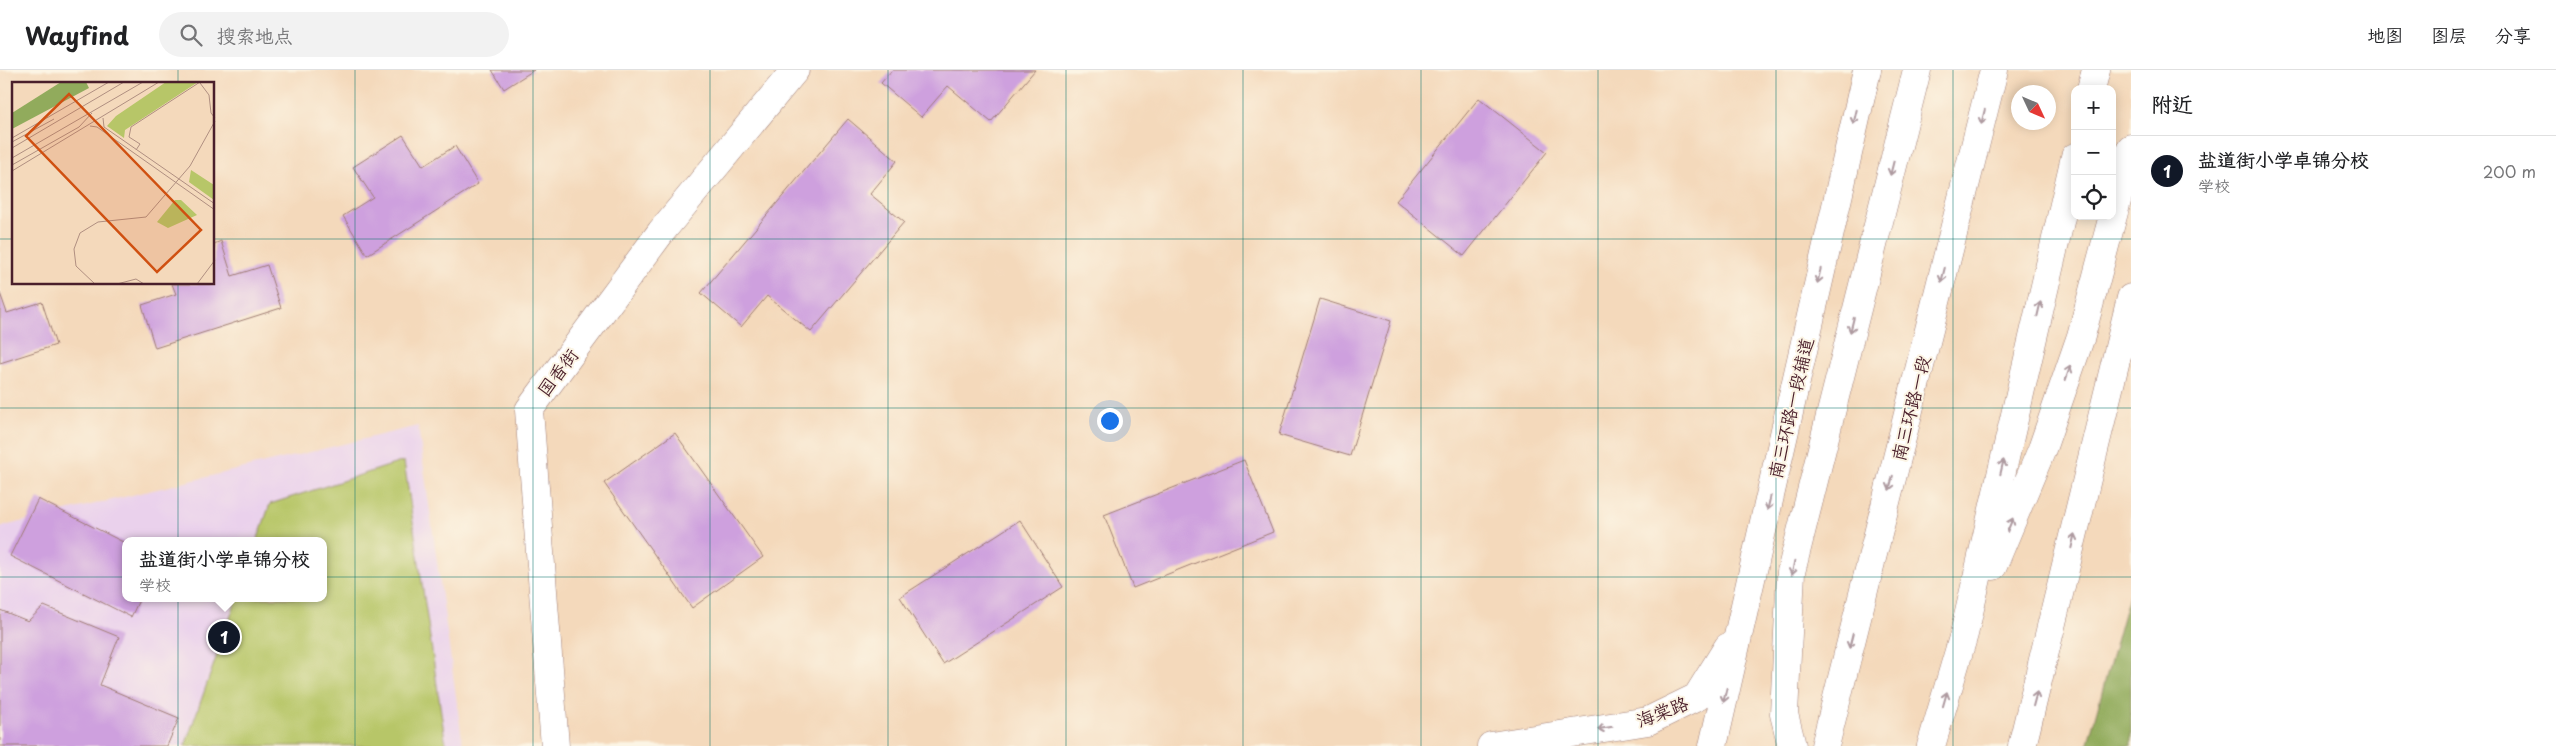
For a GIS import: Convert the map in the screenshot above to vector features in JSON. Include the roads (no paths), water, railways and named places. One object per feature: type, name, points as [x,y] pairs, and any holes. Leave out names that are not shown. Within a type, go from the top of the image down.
[{"type":"main road","name":"国香街","points":[[555,746],[529,410],[661,232],[795,70]]},
{"type":"main road","name":"南三环路一段辅道","points":[[1713,746],[1866,70]]},
{"type":"main road","points":[[1792,746],[1784,714],[1791,572],[1917,70]]},
{"type":"main road","name":"南三环路一段","points":[[1825,746],[1994,70]]},
{"type":"main road","points":[[2092,85],[2096,70]]},
{"type":"main road","points":[[1964,634],[2042,449],[2081,336],[2131,148]]},
{"type":"main road","points":[[1931,746],[1964,634],[2071,173]]},
{"type":"main road","points":[[2022,746],[2131,298]]},
{"type":"main road","name":"海棠路","points":[[1491,746],[1648,721],[1697,697],[1725,655],[1747,602]]},
{"type":"place","name":"盐道街小学卓锦分校","points":[[224,637]]}]
